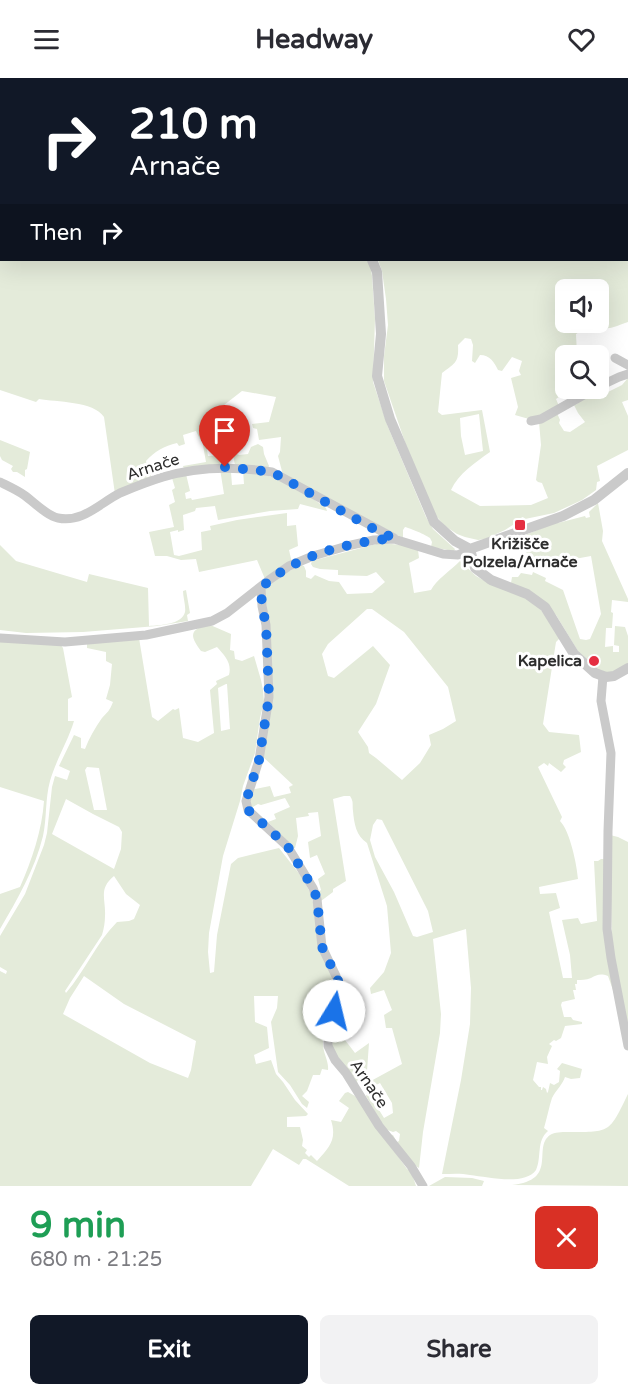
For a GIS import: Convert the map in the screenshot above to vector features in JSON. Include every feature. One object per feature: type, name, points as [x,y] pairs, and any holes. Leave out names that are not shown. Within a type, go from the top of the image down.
[{"type":"street","points":[[372,261],[377,272],[381,334],[377,376],[390,419],[434,522],[455,541],[470,549],[475,568],[490,580],[526,594],[545,607],[574,654],[595,673],[614,676],[628,668]]},
{"type":"street","points":[[615,358],[628,365]]},
{"type":"street","points":[[615,371],[619,370],[628,374]]},
{"type":"street","points":[[609,382],[628,374]]},
{"type":"street","points":[[531,421],[541,419],[577,399]]},
{"type":"street","name":"Arnače","points":[[0,482],[57,518],[78,518],[120,493],[162,477],[206,468],[225,467],[272,472],[381,533],[443,554],[458,555],[470,549]]},
{"type":"street","points":[[470,549],[563,516],[594,500],[628,473]]},
{"type":"street","name":"Arnače","points":[[0,638],[65,642],[146,635],[212,621],[227,613],[289,566],[347,546],[394,538]]},
{"type":"street","name":"Arnače","points":[[261,588],[266,625],[269,697],[259,760],[246,801],[248,810],[288,847],[313,888],[317,899],[322,947],[341,988],[328,1030],[328,1046],[379,1126],[411,1166],[423,1186]]},
{"type":"street","points":[[603,676],[601,700],[611,753],[607,929],[628,1046]]},
{"type":"green space","points":[[0,261],[367,261],[370,264],[372,276],[375,319],[373,382],[388,427],[426,517],[433,529],[455,549],[454,551],[431,547],[430,538],[405,527],[403,538],[283,475],[278,456],[281,437],[259,440],[257,429],[253,428],[252,424],[269,422],[276,397],[242,391],[215,412],[210,424],[211,429],[239,427],[240,425],[243,440],[226,445],[223,438],[210,440],[206,444],[208,456],[227,455],[230,465],[184,469],[183,466],[206,462],[202,440],[196,431],[183,435],[185,444],[179,446],[177,443],[164,447],[146,461],[152,479],[115,494],[104,417],[99,412],[74,403],[39,399],[36,402],[0,390]]},
{"type":"green space","points":[[378,261],[628,261],[628,322],[611,328],[609,328],[609,279],[555,279],[555,333],[578,333],[577,345],[555,345],[555,399],[559,406],[529,419],[515,415],[518,407],[511,378],[521,375],[519,371],[522,361],[512,357],[502,371],[498,370],[491,360],[483,355],[480,355],[475,363],[472,361],[471,339],[465,338],[458,345],[458,356],[455,362],[442,373],[438,412],[442,415],[482,410],[490,452],[473,464],[451,490],[480,506],[531,505],[548,498],[542,483],[536,480],[541,445],[539,422],[557,413],[564,431],[570,432],[585,422],[574,405],[581,399],[609,399],[609,392],[622,385],[628,378],[628,400],[622,402],[628,416],[628,450],[597,466],[600,481],[597,482],[596,490],[582,500],[554,513],[525,519],[523,517],[505,530],[485,539],[478,540],[457,534],[435,515],[406,445],[384,381],[388,325],[386,299]],"holes":[[[479,414],[483,451],[465,455],[460,418]]]},
{"type":"green space","points":[[0,440],[30,452],[25,477],[13,472],[11,469],[13,466],[2,460]]},
{"type":"green space","points":[[258,444],[263,447],[269,466],[267,470],[235,465],[233,455],[235,453],[248,454],[251,447]]},
{"type":"green space","points":[[220,469],[231,472],[232,485],[244,484],[243,470],[276,478],[326,508],[327,511],[300,504],[298,509],[270,511],[218,520],[215,506],[196,508],[195,511],[183,515],[184,530],[170,532],[174,555],[179,556],[202,550],[201,532],[211,530],[210,526],[287,513],[287,526],[296,525],[298,546],[289,550],[292,563],[265,579],[257,560],[199,572],[196,559],[181,560],[167,556],[155,556],[149,532],[174,527],[169,505],[175,502],[172,478],[186,474],[190,491],[185,493],[186,499],[224,494]]},
{"type":"green space","points":[[598,503],[603,531],[602,541],[628,599],[628,602],[612,600],[612,628],[606,628],[605,647],[613,646],[613,652],[619,652],[619,646],[614,645],[615,626],[625,627],[628,636],[628,665],[619,672],[600,672],[584,661],[556,615],[511,583],[512,577],[518,577],[521,573],[532,575],[533,572],[563,590],[580,639],[590,639],[601,614],[591,556],[547,564],[529,556],[523,536],[554,523],[585,516],[590,517],[589,512]]},
{"type":"green space","points":[[380,543],[402,545],[418,550],[419,558],[409,563],[414,593],[431,590],[460,561],[476,576],[514,591],[538,606],[561,637],[556,642],[543,724],[549,732],[579,735],[581,752],[564,760],[563,764],[566,767],[561,772],[549,763],[548,766],[544,763],[538,767],[562,817],[560,821],[570,840],[578,879],[539,887],[540,894],[556,893],[560,908],[549,912],[563,978],[572,978],[570,955],[562,920],[578,918],[581,924],[597,921],[594,861],[605,859],[614,993],[608,976],[599,975],[577,980],[576,990],[573,990],[575,999],[562,1002],[564,1017],[571,1017],[582,1024],[565,1026],[561,1038],[549,1044],[552,1046],[547,1057],[548,1064],[537,1062],[533,1080],[541,1087],[541,1090],[543,1087],[546,1089],[547,1093],[550,1083],[554,1085],[559,1082],[560,1071],[557,1069],[562,1063],[582,1069],[580,1078],[565,1077],[552,1098],[544,1128],[548,1131],[542,1139],[538,1165],[531,1175],[524,1178],[496,1179],[463,1174],[442,1174],[470,1024],[471,988],[466,929],[433,939],[441,1014],[440,1033],[419,1168],[389,1134],[393,1135],[397,1142],[400,1134],[385,1129],[366,1096],[368,1092],[384,1118],[393,1113],[392,1103],[380,1083],[368,1089],[369,1082],[402,1064],[392,1028],[386,1028],[384,1015],[392,1010],[384,990],[371,994],[370,988],[384,972],[391,953],[387,906],[367,843],[356,829],[351,798],[344,796],[333,799],[346,881],[333,889],[333,892],[321,901],[316,894],[321,890],[318,879],[325,874],[317,855],[310,858],[308,842],[321,836],[318,812],[296,818],[298,836],[295,848],[292,848],[268,822],[276,819],[274,814],[290,807],[285,798],[258,804],[251,808],[249,799],[251,790],[270,786],[274,797],[291,793],[289,787],[293,785],[261,755],[269,717],[263,589],[272,580],[301,565],[304,566],[306,577],[311,579],[315,575],[329,581],[339,582],[347,594],[372,593],[385,582],[376,572],[367,576],[338,575],[338,570],[313,567],[312,561]],"holes":[[[367,609],[372,609],[404,632],[448,687],[456,721],[429,735],[431,745],[420,763],[402,780],[369,753],[368,747],[358,732],[376,704],[390,665],[373,646],[334,678],[328,676],[322,654],[328,644]],[[377,819],[382,820],[428,911],[433,932],[413,936],[394,892],[375,857],[370,840],[373,825]]]},
{"type":"green space","points":[[0,545],[16,561],[87,582],[89,574],[148,588],[149,626],[169,624],[157,626],[83,632],[26,633],[0,630]]},
{"type":"green space","points":[[186,590],[190,613],[187,615],[188,621],[170,624],[180,620],[185,612],[183,591]]},
{"type":"green space","points":[[208,624],[231,634],[230,650],[234,651],[235,659],[242,661],[254,656],[264,702],[255,753],[223,856],[209,933],[210,973],[214,972],[217,935],[231,864],[238,858],[279,848],[301,876],[310,892],[337,984],[323,1041],[328,1070],[322,1069],[320,1075],[313,1075],[307,1091],[302,1096],[309,1102],[307,1108],[278,1072],[271,1022],[277,1008],[278,996],[254,996],[255,1022],[267,1027],[269,1048],[254,1055],[256,1064],[271,1060],[276,1074],[308,1114],[287,1117],[287,1127],[300,1127],[302,1146],[307,1150],[305,1153],[309,1157],[311,1155],[317,1161],[329,1147],[333,1138],[331,1120],[341,1122],[349,1108],[339,1101],[348,1092],[355,1096],[407,1169],[411,1171],[416,1186],[349,1186],[306,1159],[303,1159],[299,1165],[273,1149],[251,1186],[0,1186],[0,971],[6,974],[7,971],[0,967],[0,936],[25,894],[44,845],[55,776],[67,780],[70,771],[59,766],[74,735],[81,738],[81,748],[85,749],[113,702],[106,699],[112,664],[106,661],[106,652],[87,648],[87,641],[139,638],[152,717],[158,721],[173,709],[179,708],[183,738],[198,742],[214,733],[210,690],[217,684],[216,681],[229,675],[230,671],[227,660],[217,647],[205,652],[201,651],[193,637],[198,628]],"holes":[[[227,684],[230,729],[221,731],[218,688]],[[87,767],[99,768],[107,810],[94,810],[85,770]],[[66,799],[119,827],[122,832],[121,849],[114,869],[52,834]],[[114,876],[126,894],[140,905],[134,919],[117,922],[110,930],[66,993],[65,991],[102,935],[105,921],[104,890]],[[84,976],[124,1004],[196,1041],[188,1078],[150,1063],[63,1014]]]},
{"type":"green space","points":[[0,640],[60,644],[63,648],[72,697],[68,699],[68,721],[74,721],[50,781],[43,836],[35,860],[19,896],[0,929],[0,894],[20,887],[36,845],[44,801],[0,787]]},
{"type":"green space","points":[[610,835],[628,842],[628,1038],[612,955]]},
{"type":"green space","points":[[335,1024],[355,1053],[369,1043],[367,1071],[357,1081],[358,1085],[332,1049],[333,1025]]},
{"type":"green space","points":[[628,1094],[628,1186],[512,1185],[535,1177],[542,1163],[545,1141],[550,1135],[561,1132],[593,1132],[607,1128],[617,1116]]},
{"type":"green space","points":[[445,1177],[484,1181],[482,1186],[429,1186]]},
{"type":"place","name":"Križišče Polzela/Arnače","points":[[520,525]]},
{"type":"place","name":"Kapelica","points":[[594,661]]},
{"type":"route","points":[[225,467],[272,472],[394,538],[347,546],[313,556],[289,566],[268,580],[261,588],[266,625],[269,697],[259,760],[246,801],[248,810],[288,847],[313,888],[317,899],[322,947],[341,988],[334,1011]]}]
